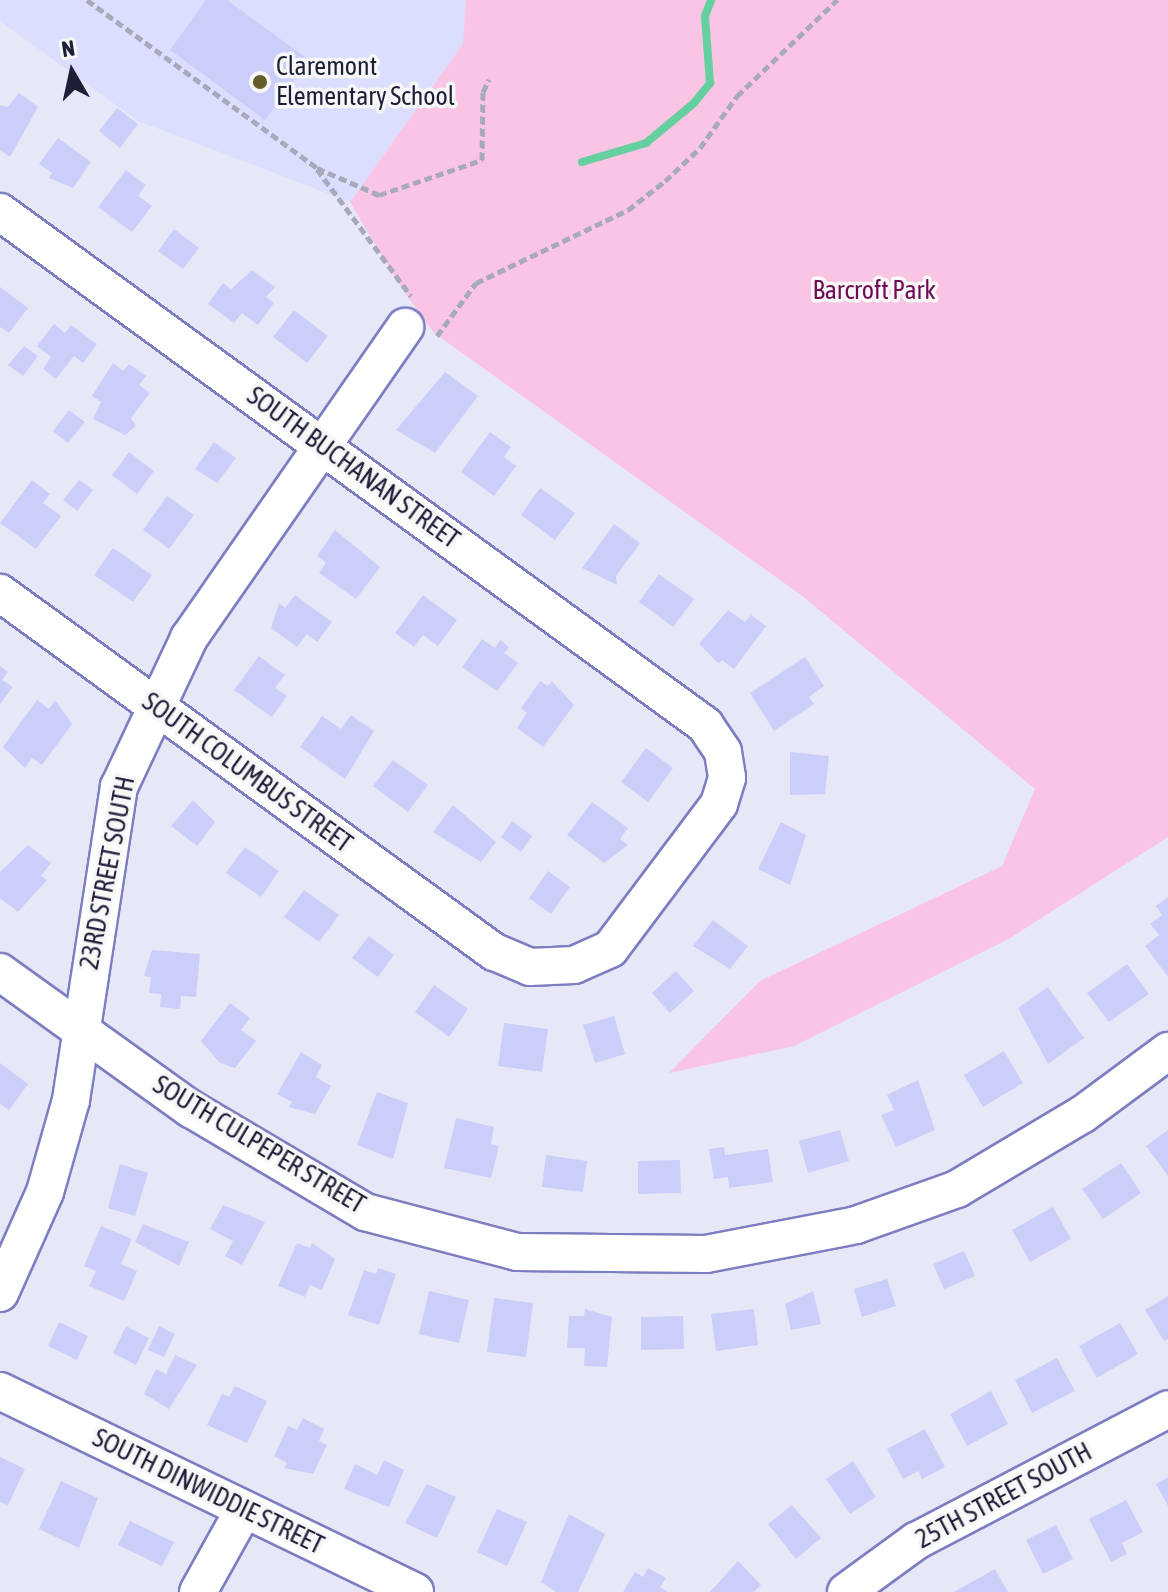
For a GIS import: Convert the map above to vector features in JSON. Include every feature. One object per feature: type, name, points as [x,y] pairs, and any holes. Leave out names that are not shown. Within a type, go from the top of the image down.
[{"type":"street","name":"SOUTH BUCHANAN STREET","points":[[0,212],[705,725]]},
{"type":"street","name":"23RD STREET SOUTH","points":[[0,1293],[45,1192],[71,1100],[119,787],[154,706],[189,638],[322,445],[420,324]]},
{"type":"street","name":"SOUTH COLUMBUS STREET","points":[[0,593],[494,952],[530,967],[574,965],[610,949],[632,927],[719,804],[727,778],[723,752],[705,725]]},
{"type":"street","name":"SOUTH CULPEPER STREET","points":[[0,972],[191,1109],[365,1212],[517,1252],[706,1254],[856,1225],[957,1189],[1083,1114],[1168,1051]]},
{"type":"street","name":"SOUTH DINWIDDIE STREET","points":[[0,1391],[415,1592]]},
{"type":"street","name":"25TH STREET SOUTH","points":[[846,1592],[916,1541],[1168,1409]]},
{"type":"street","points":[[198,1592],[243,1511]]},
{"type":"path","points":[[87,0],[317,168],[379,195],[482,160],[483,92],[489,79]]},
{"type":"path","points":[[317,168],[399,286],[420,324],[476,283],[628,210],[700,148],[737,96],[837,0]]},
{"type":"shaded area","name":"Claremont Elementary School","points":[[0,0],[466,0],[464,44],[350,202],[138,121],[0,21]]},
{"type":"green space","name":"Barcroft Park","points":[[466,0],[1168,0],[1168,837],[1007,940],[794,1046],[669,1073],[760,981],[1002,866],[1035,789],[801,595],[434,333],[400,286],[350,202],[463,44]]},
{"type":"building","points":[[206,0],[227,0],[309,60],[265,120],[170,50]]},
{"type":"building","points":[[19,93],[38,107],[10,157],[0,150],[0,105],[8,107]]},
{"type":"building","points":[[117,108],[138,124],[120,148],[99,131]]},
{"type":"building","points":[[58,138],[91,162],[73,188],[49,178],[52,173],[39,164]]},
{"type":"building","points":[[126,170],[146,185],[138,196],[152,206],[132,232],[98,207]]},
{"type":"building","points":[[174,229],[199,248],[183,269],[158,251]]},
{"type":"building","points":[[252,270],[275,287],[266,297],[274,303],[258,325],[242,313],[234,323],[208,304],[223,283],[231,289]]},
{"type":"building","points":[[0,287],[28,308],[9,333],[0,327]]},
{"type":"building","points":[[294,310],[328,336],[307,363],[273,337]]},
{"type":"building","points":[[54,324],[65,333],[71,325],[97,344],[83,363],[74,356],[56,379],[43,369],[51,357],[37,346]]},
{"type":"building","points":[[24,346],[38,356],[23,376],[8,365]]},
{"type":"building","points":[[113,363],[123,371],[129,364],[146,376],[139,385],[150,393],[131,418],[136,426],[125,435],[93,419],[101,402],[92,396]]},
{"type":"building","points":[[445,372],[478,396],[435,453],[396,430]]},
{"type":"building","points":[[69,410],[85,422],[68,443],[53,431]]},
{"type":"building","points":[[490,432],[511,447],[504,457],[516,466],[494,496],[461,472]]},
{"type":"building","points":[[214,442],[236,458],[217,483],[195,469]]},
{"type":"building","points":[[129,452],[154,471],[137,494],[112,475]]},
{"type":"building","points":[[32,480],[50,494],[43,503],[61,516],[36,549],[0,523]]},
{"type":"building","points":[[79,480],[93,490],[77,511],[63,500]]},
{"type":"building","points":[[540,488],[575,513],[555,540],[521,515]]},
{"type":"building","points":[[167,496],[194,515],[169,549],[143,530]]},
{"type":"building","points":[[614,524],[640,543],[616,576],[617,585],[582,568]]},
{"type":"building","points":[[335,530],[380,567],[356,599],[319,573],[326,563],[317,556]]},
{"type":"building","points":[[113,548],[152,575],[133,602],[94,575]]},
{"type":"building","points":[[659,574],[694,599],[673,627],[639,602]]},
{"type":"building","points":[[295,595],[332,622],[317,642],[307,634],[297,647],[271,628],[279,603],[285,608]]},
{"type":"building","points":[[423,595],[457,620],[438,646],[423,635],[414,647],[395,633]]},
{"type":"building","points":[[728,610],[745,622],[751,615],[766,626],[734,669],[722,660],[719,664],[699,644]]},
{"type":"building","points":[[482,639],[495,648],[500,640],[509,647],[504,653],[518,663],[497,691],[462,667]]},
{"type":"building","points":[[259,656],[285,675],[275,688],[287,696],[272,717],[234,690]]},
{"type":"building","points":[[805,657],[824,686],[809,697],[814,704],[774,731],[750,693]]},
{"type":"building","points":[[0,666],[8,672],[2,680],[13,687],[0,704]]},
{"type":"building","points":[[540,681],[548,686],[552,681],[574,705],[543,747],[517,728],[527,713],[521,708]]},
{"type":"building","points":[[37,700],[49,709],[55,700],[72,724],[42,765],[32,758],[25,768],[3,747]]},
{"type":"building","points":[[351,715],[374,731],[345,779],[300,747],[322,716],[341,729]]},
{"type":"building","points":[[646,748],[673,768],[648,802],[621,782]]},
{"type":"building","points":[[790,752],[829,756],[825,794],[790,795]]},
{"type":"building","points":[[393,760],[428,785],[408,812],[373,786]]},
{"type":"building","points":[[193,800],[215,822],[197,846],[171,826]]},
{"type":"building","points":[[592,802],[628,828],[620,839],[628,845],[604,863],[567,835]]},
{"type":"building","points":[[453,805],[496,842],[481,862],[433,832]]},
{"type":"building","points":[[512,821],[532,836],[521,852],[501,837]]},
{"type":"building","points":[[781,822],[806,835],[790,885],[758,869]]},
{"type":"building","points":[[28,845],[51,863],[41,876],[47,880],[18,912],[0,898],[0,872]]},
{"type":"building","points":[[245,847],[279,871],[261,897],[226,873]]},
{"type":"building","points":[[548,871],[570,887],[551,914],[529,898]]},
{"type":"building","points":[[304,890],[339,915],[319,942],[284,917]]},
{"type":"building","points":[[1168,897],[1168,977],[1145,946],[1159,935],[1150,924],[1162,915],[1156,906]]},
{"type":"building","points":[[713,920],[748,946],[730,969],[693,946]]},
{"type":"building","points":[[369,936],[394,955],[378,977],[352,958]]},
{"type":"building","points":[[152,950],[200,954],[196,997],[181,996],[180,1009],[160,1007],[161,994],[149,993],[151,977],[144,976]]},
{"type":"building","points":[[1127,964],[1149,994],[1109,1022],[1087,993]]},
{"type":"building","points":[[676,971],[694,991],[670,1013],[652,993]]},
{"type":"building","points":[[434,985],[468,1009],[449,1037],[415,1012]]},
{"type":"building","points":[[1048,987],[1084,1038],[1048,1064],[1018,1008]]},
{"type":"building","points":[[230,1003],[250,1018],[241,1030],[256,1041],[235,1068],[220,1063],[201,1041]]},
{"type":"building","points":[[614,1016],[625,1054],[595,1063],[583,1025]]},
{"type":"building","points":[[504,1023],[548,1029],[542,1072],[498,1066]]},
{"type":"building","points":[[1004,1051],[1023,1083],[983,1107],[964,1075]]},
{"type":"building","points":[[301,1052],[322,1065],[316,1077],[331,1086],[315,1114],[289,1107],[292,1102],[277,1094]]},
{"type":"building","points":[[0,1063],[28,1084],[9,1110],[0,1104]]},
{"type":"building","points":[[918,1080],[935,1130],[896,1147],[881,1115],[894,1110],[887,1095]]},
{"type":"building","points":[[377,1092],[408,1103],[393,1159],[357,1145]]},
{"type":"building","points":[[456,1118],[494,1127],[491,1144],[499,1146],[491,1178],[444,1168]]},
{"type":"building","points":[[840,1130],[849,1161],[808,1173],[799,1141]]},
{"type":"building","points":[[1168,1130],[1168,1176],[1146,1146]]},
{"type":"building","points":[[724,1147],[725,1155],[768,1149],[773,1182],[729,1188],[728,1177],[714,1179],[709,1149]]},
{"type":"building","points":[[546,1155],[587,1161],[583,1192],[542,1187]]},
{"type":"building","points":[[680,1160],[681,1193],[638,1194],[638,1161]]},
{"type":"building","points":[[1121,1163],[1141,1193],[1103,1219],[1082,1189]]},
{"type":"building","points":[[120,1164],[148,1173],[135,1216],[108,1208]]},
{"type":"building","points":[[223,1205],[265,1222],[242,1265],[225,1256],[233,1241],[210,1229]]},
{"type":"building","points":[[1053,1207],[1071,1239],[1030,1262],[1012,1230]]},
{"type":"building","points":[[143,1224],[189,1242],[179,1266],[135,1242]]},
{"type":"building","points":[[101,1226],[132,1239],[121,1264],[137,1271],[124,1301],[89,1286],[96,1271],[84,1266]]},
{"type":"building","points":[[297,1243],[310,1248],[312,1243],[335,1259],[322,1290],[310,1285],[305,1297],[278,1286]]},
{"type":"building","points":[[964,1251],[975,1276],[944,1289],[933,1264]]},
{"type":"building","points":[[378,1268],[396,1274],[379,1325],[348,1315],[364,1270],[376,1274]]},
{"type":"building","points":[[887,1279],[896,1306],[862,1317],[854,1289]]},
{"type":"building","points":[[429,1291],[469,1300],[459,1343],[419,1334]]},
{"type":"building","points":[[813,1291],[821,1324],[791,1330],[785,1304]]},
{"type":"building","points":[[1168,1296],[1168,1339],[1164,1341],[1145,1310]]},
{"type":"building","points":[[494,1298],[533,1303],[526,1357],[487,1352]]},
{"type":"building","points":[[585,1309],[612,1317],[607,1367],[584,1366],[585,1348],[567,1348],[569,1316],[584,1316]]},
{"type":"building","points":[[754,1309],[758,1345],[716,1351],[711,1314]]},
{"type":"building","points":[[683,1316],[684,1349],[641,1350],[641,1317]]},
{"type":"building","points":[[59,1322],[88,1336],[77,1360],[48,1346]]},
{"type":"building","points":[[1120,1323],[1138,1354],[1097,1378],[1079,1346]]},
{"type":"building","points":[[126,1326],[149,1338],[136,1365],[113,1353]]},
{"type":"building","points":[[159,1326],[175,1334],[164,1357],[148,1350]]},
{"type":"building","points":[[175,1355],[197,1365],[169,1409],[144,1394],[156,1369],[166,1374]]},
{"type":"building","points":[[1057,1358],[1075,1391],[1032,1413],[1015,1380]]},
{"type":"building","points":[[235,1386],[267,1401],[247,1443],[207,1425],[222,1394],[229,1397]]},
{"type":"building","points":[[991,1391],[1008,1424],[967,1446],[950,1414]]},
{"type":"building","points":[[303,1418],[324,1429],[319,1441],[327,1445],[313,1474],[284,1468],[287,1463],[274,1456],[288,1426],[297,1430]]},
{"type":"building","points":[[925,1429],[945,1467],[922,1479],[918,1471],[903,1479],[887,1449]]},
{"type":"building","points":[[0,1457],[25,1469],[8,1505],[0,1502]]},
{"type":"building","points":[[384,1460],[404,1470],[389,1507],[344,1489],[355,1464],[377,1475]]},
{"type":"building","points":[[853,1461],[876,1497],[850,1514],[826,1479]]},
{"type":"building","points":[[1168,1477],[1168,1506],[1156,1484]]},
{"type":"building","points":[[61,1481],[98,1498],[79,1548],[39,1529]]},
{"type":"building","points":[[427,1484],[456,1497],[437,1538],[405,1523]]},
{"type":"building","points":[[1126,1500],[1143,1532],[1122,1543],[1127,1554],[1111,1562],[1089,1519]]},
{"type":"building","points":[[792,1505],[821,1538],[796,1559],[768,1524]]},
{"type":"building","points":[[497,1509],[527,1522],[507,1566],[477,1552]]},
{"type":"building","points":[[569,1514],[605,1534],[578,1592],[556,1592],[541,1582]]},
{"type":"building","points":[[130,1521],[174,1542],[162,1566],[118,1545]]},
{"type":"building","points":[[1056,1525],[1073,1559],[1043,1574],[1026,1540]]},
{"type":"building","points":[[738,1561],[761,1585],[754,1592],[710,1592]]},
{"type":"building","points":[[648,1568],[666,1578],[660,1587],[668,1592],[623,1592],[635,1572],[643,1577]]},
{"type":"building","points":[[995,1569],[1008,1592],[954,1592]]},
{"type":"waterway","points":[[582,162],[646,143],[694,103],[710,83],[705,16],[711,0]]},
{"type":"place","name":"Claremont Elementary School","points":[[260,82]]}]
